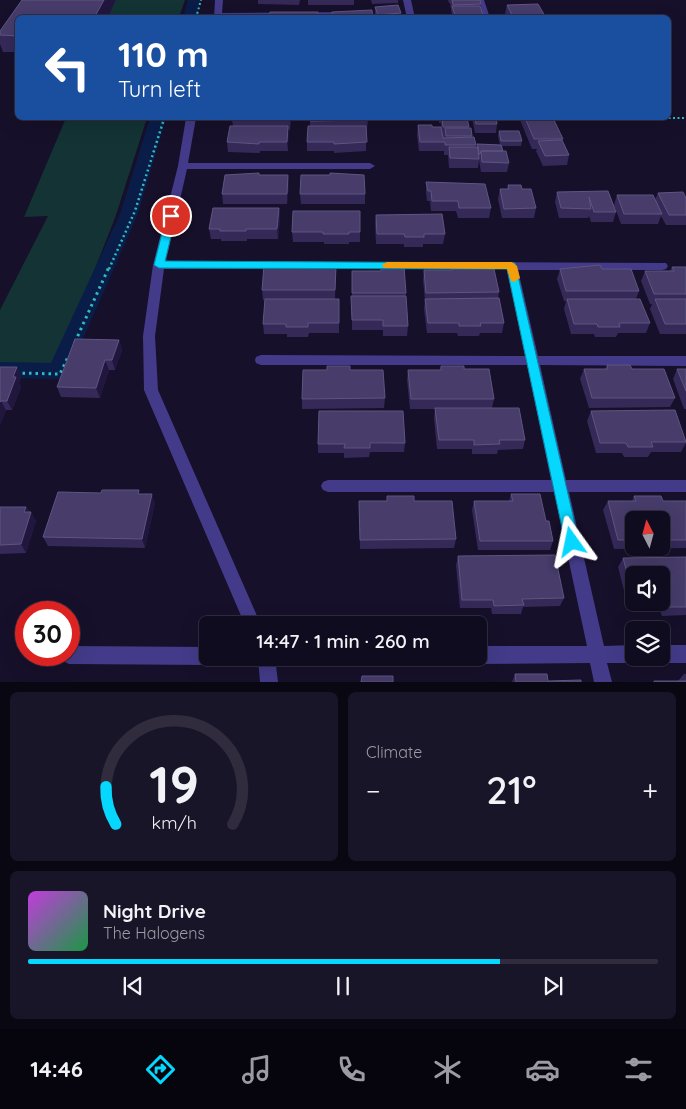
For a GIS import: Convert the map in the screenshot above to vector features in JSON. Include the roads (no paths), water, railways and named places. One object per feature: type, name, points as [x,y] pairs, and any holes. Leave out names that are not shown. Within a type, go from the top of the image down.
[{"type":"street","points":[[218,15],[219,0]]},
{"type":"street","points":[[407,0],[410,15]]},
{"type":"street","points":[[480,0],[485,15]]},
{"type":"street","points":[[288,15],[358,14]]},
{"type":"street","points":[[191,120],[183,166],[159,265],[148,336],[152,390],[249,616]]},
{"type":"street","points":[[183,166],[370,166]]},
{"type":"street","points":[[159,265],[662,266]]},
{"type":"street","points":[[512,266],[603,682]]},
{"type":"street","points":[[261,360],[686,361]]},
{"type":"street","points":[[328,486],[686,486]]},
{"type":"street","points":[[487,655],[625,654]]},
{"type":"street","points":[[670,654],[686,654]]},
{"type":"street","points":[[80,655],[199,656]]},
{"type":"street","points":[[268,666],[269,682]]},
{"type":"waterway","points":[[190,15],[194,0]]},
{"type":"waterway","points":[[0,370],[58,371],[129,214],[157,120]]}]
